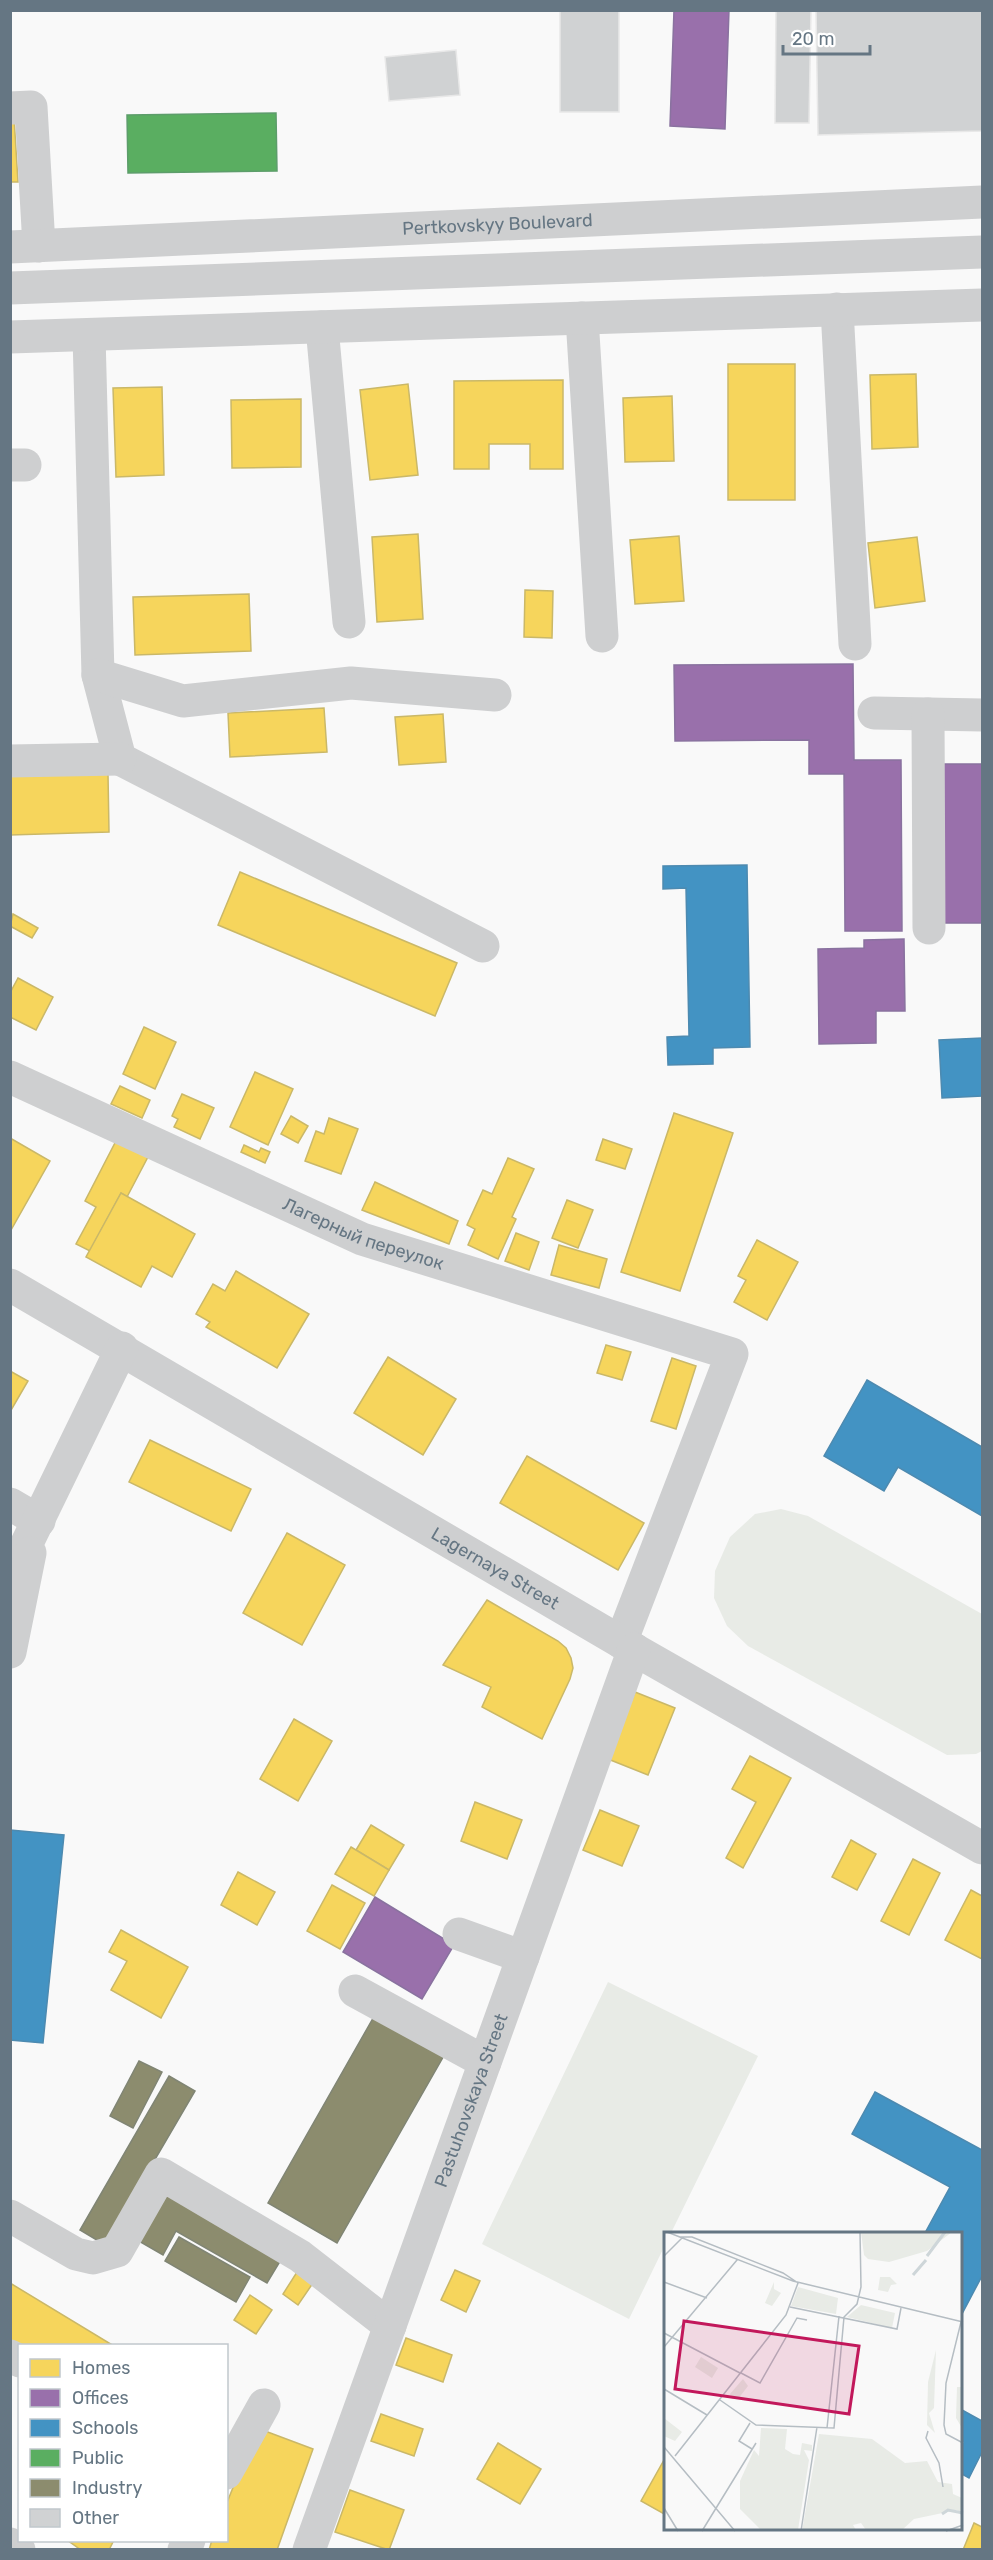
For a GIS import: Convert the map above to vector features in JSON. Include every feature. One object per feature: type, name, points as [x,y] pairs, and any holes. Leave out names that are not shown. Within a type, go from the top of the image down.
[{"type":"street","points":[[10,108],[31,107],[25,247]]},
{"type":"street","name":"Pertkovskyy Boulevard","points":[[25,247],[982,202]]},
{"type":"street","points":[[10,288],[982,252]]},
{"type":"street","points":[[10,337],[982,304]]},
{"type":"street","points":[[837,309],[855,644]]},
{"type":"street","points":[[582,318],[602,636]]},
{"type":"street","points":[[322,327],[349,622]]},
{"type":"street","points":[[89,335],[99,675],[120,759]]},
{"type":"street","points":[[99,675],[183,701],[351,683],[495,695]]},
{"type":"street","points":[[874,713],[982,715]]},
{"type":"street","points":[[928,714],[929,928]]},
{"type":"street","points":[[10,761],[120,759],[483,946]]},
{"type":"street","name":"Лагерный переулок","points":[[10,1077],[362,1239],[732,1354]]},
{"type":"street","name":"Lagernaya Street","points":[[10,1285],[122,1348],[628,1646],[982,1848]]},
{"type":"street","points":[[10,1578],[122,1348]]},
{"type":"street","name":"Pastuhovskaya Street","points":[[309,2550],[523,1957],[628,1646],[732,1354]]},
{"type":"street","points":[[10,1504],[36,1527]]},
{"type":"street","points":[[10,1652],[36,1527]]},
{"type":"street","points":[[459,1934],[523,1957]]},
{"type":"street","points":[[355,1991],[485,2062]]},
{"type":"street","points":[[10,2216],[76,2254],[93,2258],[117,2251],[161,2174],[300,2256],[390,2326]]},
{"type":"street","points":[[228,2469],[264,2405]]},
{"type":"street","points":[[10,2544],[19,2550]]},
{"type":"shaded area","points":[[781,1509],[808,1516],[982,1614],[982,1751],[976,1754],[947,1755],[748,1646],[727,1626],[714,1598],[715,1571],[730,1537],[755,1514]]},
{"type":"shaded area","points":[[608,1982],[758,2056],[671,2232],[664,2232],[664,2247],[629,2319],[482,2244]]},
{"type":"building: Homes","points":[[10,117],[14,117],[18,182],[10,182]]},
{"type":"building: Homes","points":[[728,364],[795,364],[795,500],[728,500]]},
{"type":"building: Homes","points":[[916,374],[918,447],[872,449],[870,375]]},
{"type":"building: Homes","points":[[563,380],[563,469],[530,469],[530,444],[489,444],[489,469],[454,469],[454,381]]},
{"type":"building: Homes","points":[[408,384],[418,475],[370,480],[360,390]]},
{"type":"building: Homes","points":[[162,387],[164,475],[116,477],[113,388]]},
{"type":"building: Homes","points":[[672,396],[674,461],[625,462],[623,398]]},
{"type":"building: Homes","points":[[301,399],[301,467],[232,468],[231,400]]},
{"type":"building: Homes","points":[[418,534],[423,619],[377,622],[372,537]]},
{"type":"building: Homes","points":[[679,536],[684,601],[635,604],[630,540]]},
{"type":"building: Homes","points":[[917,537],[925,601],[875,608],[868,543]]},
{"type":"building: Homes","points":[[525,590],[553,591],[552,638],[524,637]]},
{"type":"building: Homes","points":[[249,594],[251,651],[135,655],[133,597]]},
{"type":"building: Homes","points":[[324,708],[327,752],[230,757],[228,713]]},
{"type":"building: Homes","points":[[443,714],[446,762],[399,765],[395,717]]},
{"type":"building: Homes","points":[[108,774],[109,832],[10,835],[10,776]]},
{"type":"building: Homes","points":[[240,872],[457,963],[435,1016],[218,925]]},
{"type":"building: Homes","points":[[13,914],[38,928],[32,938],[10,926]]},
{"type":"building: Homes","points":[[18,978],[53,997],[36,1030],[10,1017],[10,993]]},
{"type":"building: Homes","points":[[144,1027],[176,1042],[155,1089],[123,1074]]},
{"type":"building: Homes","points":[[255,1072],[293,1089],[268,1145],[230,1127]]},
{"type":"building: Homes","points":[[120,1086],[150,1100],[142,1118],[111,1104]]},
{"type":"building: Homes","points":[[182,1094],[214,1108],[200,1139],[174,1127],[178,1119],[172,1116]]},
{"type":"building: Homes","points":[[674,1113],[733,1133],[680,1291],[621,1272]]},
{"type":"building: Homes","points":[[291,1116],[308,1126],[298,1143],[281,1134]]},
{"type":"building: Homes","points":[[329,1118],[358,1129],[341,1174],[305,1161],[316,1131],[324,1134]]},
{"type":"building: Homes","points":[[118,1137],[150,1153],[127,1197],[121,1193],[90,1251],[76,1244],[96,1207],[85,1201]]},
{"type":"building: Homes","points":[[10,1138],[50,1161],[11,1230],[10,1230]]},
{"type":"building: Homes","points":[[603,1139],[632,1149],[625,1169],[596,1160]]},
{"type":"building: Homes","points":[[244,1145],[259,1152],[261,1148],[270,1152],[265,1163],[241,1152]]},
{"type":"building: Homes","points":[[508,1158],[534,1169],[512,1217],[516,1219],[498,1259],[468,1245],[475,1229],[467,1225],[483,1190],[492,1194]]},
{"type":"building: Homes","points":[[375,1182],[458,1221],[449,1244],[362,1210]]},
{"type":"building: Homes","points":[[121,1193],[195,1234],[172,1277],[152,1266],[141,1287],[86,1257]]},
{"type":"building: Homes","points":[[567,1200],[593,1210],[578,1248],[552,1238]]},
{"type":"building: Homes","points":[[516,1233],[539,1242],[529,1270],[505,1261]]},
{"type":"building: Homes","points":[[757,1240],[798,1262],[767,1320],[734,1302],[746,1280],[738,1276]]},
{"type":"building: Homes","points":[[559,1245],[607,1259],[599,1288],[551,1275]]},
{"type":"building: Homes","points":[[236,1271],[309,1314],[277,1368],[206,1327],[210,1322],[196,1314],[213,1284],[225,1291]]},
{"type":"building: Homes","points":[[606,1345],[631,1352],[622,1380],[597,1373]]},
{"type":"building: Homes","points":[[388,1357],[456,1399],[423,1455],[354,1413]]},
{"type":"building: Homes","points":[[672,1358],[696,1366],[676,1429],[651,1421]]},
{"type":"building: Homes","points":[[10,1371],[28,1381],[10,1412]]},
{"type":"building: Homes","points":[[150,1440],[251,1489],[231,1531],[129,1482]]},
{"type":"building: Homes","points":[[527,1456],[644,1523],[618,1570],[500,1503]]},
{"type":"building: Homes","points":[[287,1533],[345,1565],[302,1645],[243,1613]]},
{"type":"building: Homes","points":[[487,1600],[558,1641],[566,1648],[571,1658],[573,1668],[570,1679],[542,1739],[482,1707],[491,1687],[443,1665]]},
{"type":"building: Homes","points":[[635,1692],[675,1708],[648,1775],[608,1759]]},
{"type":"building: Homes","points":[[294,1719],[332,1741],[298,1801],[260,1779]]},
{"type":"building: Homes","points":[[750,1756],[791,1778],[743,1868],[726,1858],[756,1802],[732,1789]]},
{"type":"building: Homes","points":[[475,1802],[522,1820],[507,1859],[461,1841]]},
{"type":"building: Homes","points":[[600,1810],[639,1826],[622,1866],[583,1850]]},
{"type":"building: Homes","points":[[371,1825],[404,1845],[389,1870],[356,1850]]},
{"type":"building: Homes","points":[[851,1840],[876,1854],[857,1890],[832,1877]]},
{"type":"building: Homes","points":[[351,1847],[389,1870],[374,1896],[335,1874]]},
{"type":"building: Homes","points":[[913,1859],[940,1873],[909,1935],[881,1921]]},
{"type":"building: Homes","points":[[238,1872],[275,1892],[257,1925],[221,1905]]},
{"type":"building: Homes","points":[[332,1885],[365,1903],[340,1949],[307,1931]]},
{"type":"building: Homes","points":[[971,1890],[982,1896],[982,1959],[945,1940]]},
{"type":"building: Homes","points":[[121,1930],[188,1967],[161,2018],[111,1990],[127,1961],[109,1952]]},
{"type":"building: Homes","points":[[455,2270],[480,2281],[466,2312],[441,2300]]},
{"type":"building: Homes","points":[[297,2272],[313,2283],[298,2305],[283,2294]]},
{"type":"building: Homes","points":[[10,2283],[111,2344],[18,2344],[18,2347],[10,2349]]},
{"type":"building: Homes","points":[[250,2295],[272,2310],[256,2334],[234,2320]]},
{"type":"building: Homes","points":[[406,2338],[452,2355],[443,2382],[396,2365]]},
{"type":"building: Homes","points":[[381,2414],[423,2429],[414,2456],[371,2441]]},
{"type":"building: Homes","points":[[257,2428],[313,2449],[277,2550],[209,2550],[211,2542],[228,2542],[228,2500]]},
{"type":"building: Homes","points":[[498,2443],[541,2469],[520,2504],[477,2479]]},
{"type":"building: Homes","points":[[664,2460],[664,2514],[641,2501]]},
{"type":"building: Homes","points":[[350,2490],[404,2510],[389,2550],[335,2532]]},
{"type":"building: Homes","points":[[974,2523],[982,2527],[982,2550],[963,2550]]},
{"type":"building: Homes","points":[[70,2542],[113,2542],[109,2550],[81,2550]]},
{"type":"building: Offices","points":[[674,10],[729,10],[725,129],[670,126]]},
{"type":"building: Offices","points":[[853,664],[854,760],[901,760],[902,931],[845,931],[844,774],[809,774],[809,740],[675,741],[674,665]]},
{"type":"building: Offices","points":[[941,764],[982,764],[982,923],[942,923]]},
{"type":"building: Offices","points":[[904,939],[905,1011],[876,1011],[876,1043],[819,1044],[818,949],[864,948],[864,940]]},
{"type":"building: Offices","points":[[375,1897],[454,1945],[422,1999],[343,1952]]},
{"type":"building: Schools","points":[[747,865],[750,1047],[713,1048],[713,1064],[668,1065],[667,1037],[689,1036],[686,888],[663,889],[663,866]]},
{"type":"building: Schools","points":[[982,1038],[982,1096],[942,1098],[939,1040]]},
{"type":"building: Schools","points":[[867,1380],[982,1447],[982,1516],[898,1467],[884,1491],[824,1456]]},
{"type":"building: Schools","points":[[10,1830],[64,1835],[43,2043],[10,2040]]},
{"type":"building: Schools","points":[[875,2092],[982,2150],[982,2276],[963,2312],[963,2232],[926,2232],[950,2187],[852,2134]]},
{"type":"building: Schools","points":[[963,2411],[982,2421],[982,2452],[969,2478],[963,2475]]},
{"type":"building: Public","points":[[276,113],[277,171],[128,173],[127,115]]},
{"type":"building: Industry","points":[[376,2013],[446,2052],[337,2243],[268,2203]]},
{"type":"building: Industry","points":[[139,2061],[162,2072],[133,2128],[110,2116]]},
{"type":"building: Industry","points":[[169,2076],[195,2091],[105,2245],[80,2230]]},
{"type":"building: Industry","points":[[164,2191],[282,2258],[267,2283],[176,2231],[163,2255],[137,2240]]},
{"type":"building: Industry","points":[[179,2237],[250,2277],[236,2302],[165,2261]]},
{"type":"building: Other","points":[[560,10],[619,10],[619,112],[560,112]]},
{"type":"building: Other","points":[[776,10],[811,10],[809,123],[775,123]]},
{"type":"building: Other","points":[[816,10],[982,10],[982,131],[818,135]]},
{"type":"building: Other","points":[[456,50],[460,95],[389,101],[385,57]]}]
